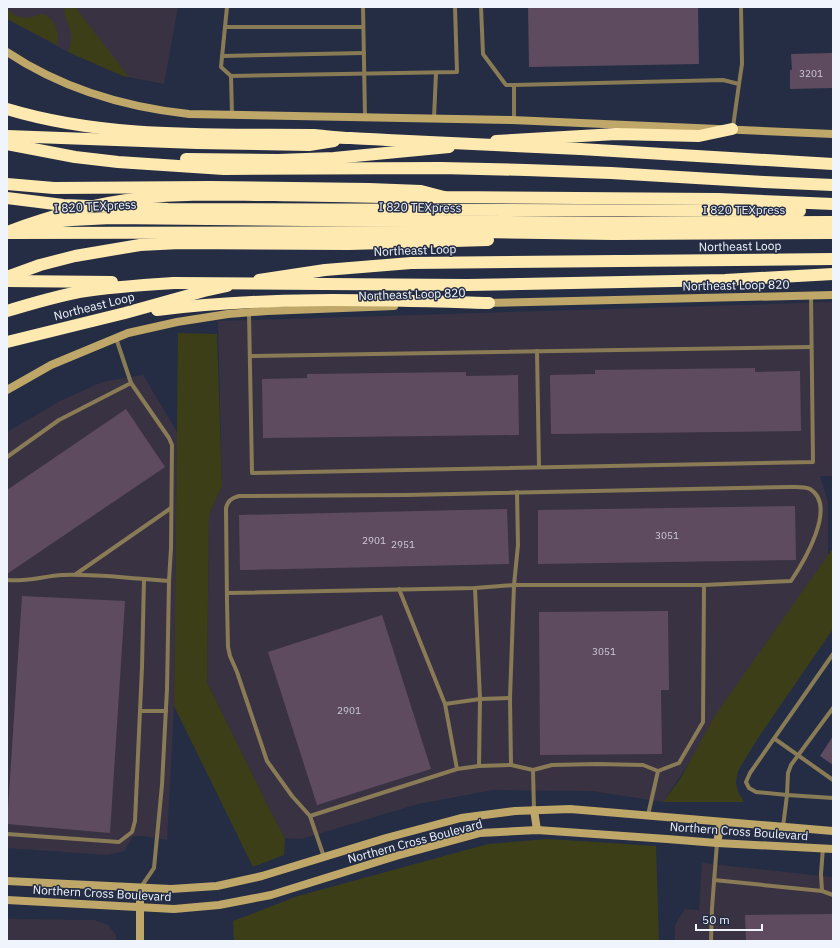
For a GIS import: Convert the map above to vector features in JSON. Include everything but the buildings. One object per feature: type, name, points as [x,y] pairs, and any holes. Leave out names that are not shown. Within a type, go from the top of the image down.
[{"type":"highway","points":[[7,108],[32,116],[72,124],[198,135],[316,135],[833,164]]},
{"type":"highway","points":[[164,165],[178,159],[278,160],[334,158],[556,136],[616,134],[699,136],[732,129]]},
{"type":"highway","points":[[7,136],[197,143],[309,145],[351,138]]},
{"type":"highway","points":[[7,144],[74,157],[118,162],[224,169],[441,168],[526,170],[833,185]]},
{"type":"highway","points":[[7,184],[69,188],[210,187],[369,189],[421,192],[444,197]]},
{"type":"highway","points":[[7,232],[85,208],[116,202],[168,196],[209,194],[395,198],[718,199],[833,204]]},
{"type":"highway","name":"I 820 TEXpress","points":[[7,198],[63,205],[168,209],[833,211]]},
{"type":"highway","name":"I 820 TEXpress","points":[[7,227],[72,220],[111,218],[620,223],[833,222]]},
{"type":"highway","points":[[7,232],[480,232],[613,234],[833,233]]},
{"type":"highway","points":[[7,277],[40,265],[75,256],[117,248],[160,244],[349,244],[613,234]]},
{"type":"highway","name":"Northeast Loop","points":[[7,342],[126,313],[204,291],[285,276],[367,266],[411,263],[833,259]]},
{"type":"highway","points":[[7,281],[174,284],[467,285],[725,280],[833,274]]},
{"type":"highway","points":[[7,311],[79,292],[129,286],[174,284]]},
{"type":"highway","points":[[126,313],[224,303],[310,299],[489,303]]},
{"type":"street","points":[[7,52],[50,77],[97,96],[169,112],[189,114],[514,120],[833,134]]},
{"type":"street","name":"Northeast Loop 820","points":[[7,390],[51,365],[128,333],[177,322],[228,314],[489,303],[833,295]]},
{"type":"street","name":"Northern Cross Boulevard","points":[[7,881],[171,890],[217,886],[262,876],[386,838],[461,818],[515,811],[570,809],[833,831]]},
{"type":"street","points":[[534,810],[537,830]]},
{"type":"street","points":[[717,843],[721,822]]},
{"type":"street","name":"Northern Cross Boulevard","points":[[7,900],[174,909],[219,906],[271,895],[396,856],[480,833],[537,830],[717,843],[833,849]]},
{"type":"street","points":[[140,888],[140,941]]},
{"type":"lane","points":[[227,7],[221,67],[231,76],[364,75],[457,72],[455,7]]},
{"type":"lane","points":[[363,7],[365,117]]},
{"type":"lane","points":[[481,7],[483,54],[506,84],[723,80],[739,84]]},
{"type":"lane","points":[[732,129],[742,64],[740,7]]},
{"type":"lane","points":[[225,27],[363,27]]},
{"type":"lane","points":[[222,56],[364,53]]},
{"type":"lane","points":[[434,118],[436,73]]},
{"type":"lane","points":[[231,76],[232,115]]},
{"type":"lane","points":[[514,85],[514,120]]},
{"type":"lane","points":[[249,313],[252,472],[813,462],[810,295]]},
{"type":"lane","points":[[116,338],[131,383],[169,438],[172,445],[171,548],[162,785],[154,868],[140,888]]},
{"type":"lane","points":[[250,356],[811,347]]},
{"type":"lane","points":[[537,351],[539,467]]},
{"type":"lane","points":[[7,457],[60,420],[131,383]]},
{"type":"lane","points":[[227,593],[475,588],[514,585],[704,585],[789,582],[791,581],[818,532],[820,521],[819,499],[809,489],[789,487],[239,496],[233,498],[228,502],[226,508],[227,593],[228,647],[230,656],[237,672],[267,761],[292,796],[310,816],[324,858]]},
{"type":"lane","points":[[511,765],[510,698],[514,585],[518,546],[517,492]]},
{"type":"lane","points":[[75,575],[171,508]]},
{"type":"lane","points":[[7,580],[75,575],[169,581]]},
{"type":"lane","points":[[7,834],[119,842],[132,832],[135,821],[144,580]]},
{"type":"lane","points":[[310,816],[457,769],[479,766],[511,765],[532,770],[552,765],[597,764],[643,765],[658,771],[679,763],[703,722],[704,585]]},
{"type":"lane","points":[[475,588],[480,699],[479,766]]},
{"type":"lane","points":[[400,590],[445,704],[457,769]]},
{"type":"lane","points":[[833,654],[746,782],[749,788],[756,792],[833,798]]},
{"type":"lane","points":[[445,704],[480,699],[510,698]]},
{"type":"lane","points":[[783,827],[788,773],[791,765],[833,708]]},
{"type":"lane","points":[[140,711],[166,711]]},
{"type":"lane","points":[[775,738],[833,780]]},
{"type":"lane","points":[[532,770],[534,810]]},
{"type":"lane","points":[[648,816],[658,771]]},
{"type":"lane","points":[[711,941],[717,843]]},
{"type":"lane","points":[[822,891],[820,874],[823,848]]},
{"type":"lane","points":[[714,880],[822,891],[833,895]]},
{"type":"shaded area","points":[[7,7],[178,7],[164,84],[123,76],[68,52],[7,19]]},
{"type":"shaded area","points":[[833,302],[833,476],[820,476],[828,502],[828,556],[663,802],[592,791],[493,790],[418,804],[302,839],[285,838],[207,682],[209,515],[222,486],[218,321]]},
{"type":"shaded area","points":[[143,375],[177,432],[174,706],[167,840],[145,836],[133,836],[124,851],[107,855],[7,848],[7,432],[60,401],[102,382]]},
{"type":"shaded area","points":[[702,863],[833,877],[833,941],[675,941],[675,925],[685,909],[699,910]]},
{"type":"shaded area","points":[[7,919],[94,920],[108,925],[116,935],[116,941],[7,941]]},
{"type":"green space","points":[[65,7],[75,7],[129,77],[123,76],[68,52],[71,36],[64,10]]},
{"type":"green space","points":[[7,8],[15,15],[21,17],[28,18],[41,14],[46,15],[56,26],[58,36],[57,45],[7,19]]},
{"type":"green space","points":[[178,333],[217,334],[222,486],[209,515],[207,682],[285,838],[284,855],[253,867],[174,706]]},
{"type":"green space","points":[[833,548],[833,629],[758,738],[738,771],[736,782],[738,792],[744,802],[663,802],[680,779],[716,714]]},
{"type":"green space","points":[[548,839],[656,846],[659,941],[234,941],[233,921],[298,896],[488,844]]}]
